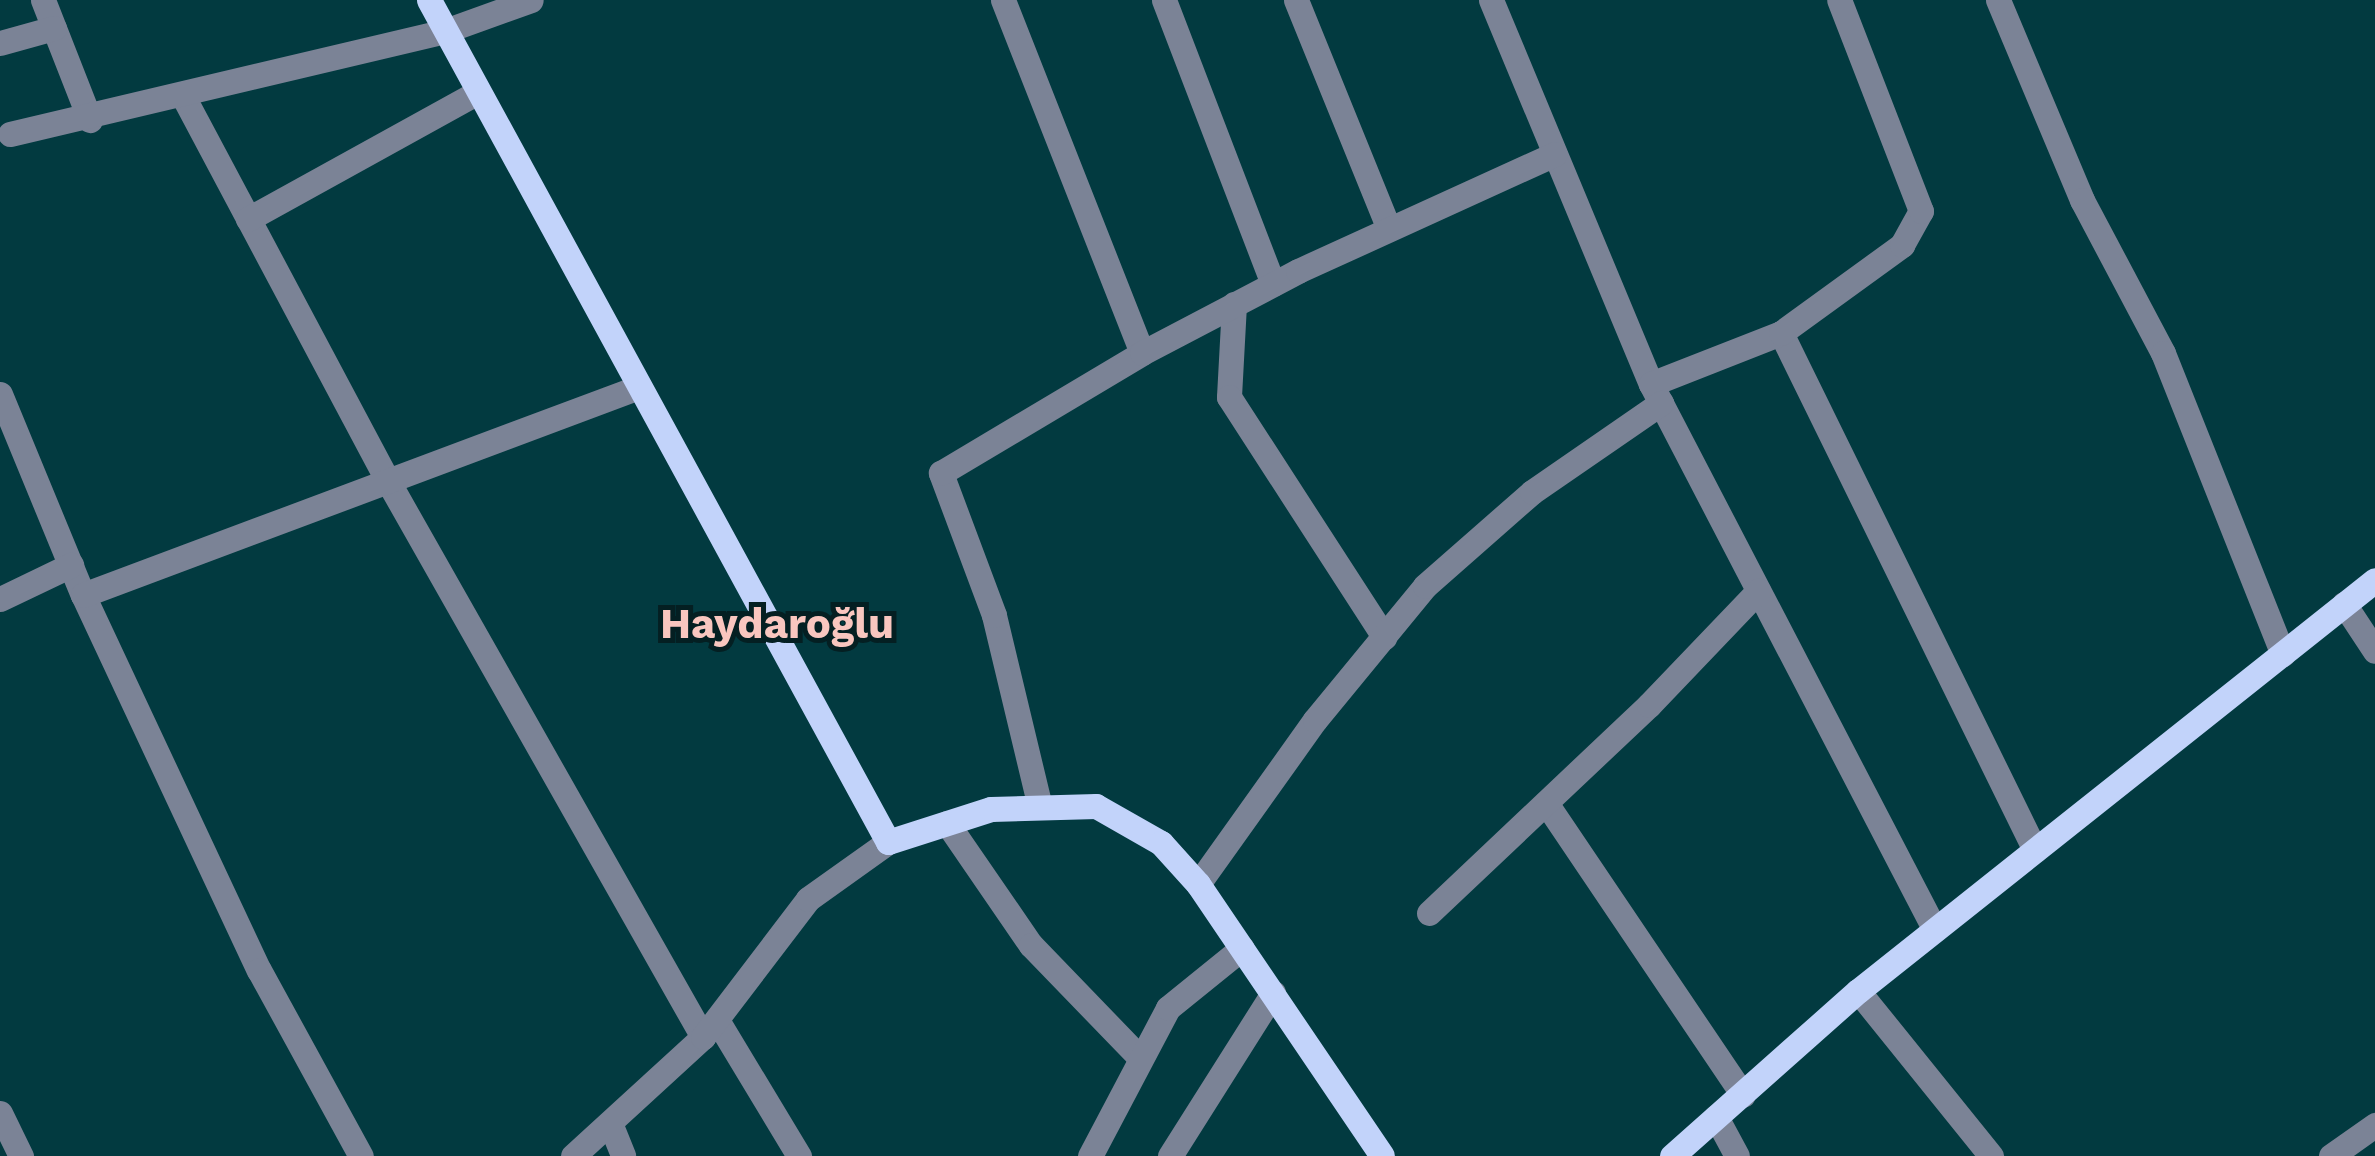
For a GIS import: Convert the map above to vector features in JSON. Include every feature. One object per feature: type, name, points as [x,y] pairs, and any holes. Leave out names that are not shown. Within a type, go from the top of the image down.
[{"type":"main road","points":[[429,0],[888,842],[991,809],[1096,806],[1161,843],[1198,884],[1382,1156]]},
{"type":"main road","points":[[1672,1156],[1858,991],[2375,580]]},
{"type":"street","points":[[43,0],[90,120]]},
{"type":"street","points":[[10,134],[90,120],[445,30],[531,0]]},
{"type":"street","points":[[1003,0],[1142,353]]},
{"type":"street","points":[[1164,0],[1273,284]]},
{"type":"street","points":[[1296,0],[1390,229]]},
{"type":"street","points":[[1491,0],[1656,394],[1935,930]]},
{"type":"street","points":[[1198,884],[1424,586],[1532,492],[1656,394],[1782,333],[1902,245],[1921,211],[1839,0]]},
{"type":"street","points":[[1998,0],[2082,200],[2163,353],[2283,654]]},
{"type":"street","points":[[0,43],[54,28]]},
{"type":"street","points":[[248,219],[478,92]]},
{"type":"street","points":[[184,96],[389,484],[710,1028],[799,1156]]},
{"type":"street","points":[[1040,807],[994,616],[940,472],[1142,353],[1234,304],[1555,154]]},
{"type":"street","points":[[1234,304],[1229,397],[1384,636]]},
{"type":"street","points":[[1782,333],[2034,850]]},
{"type":"street","points":[[83,594],[389,484],[639,387]]},
{"type":"street","points":[[0,394],[83,594],[259,970],[362,1156]]},
{"type":"street","points":[[0,598],[70,565]]},
{"type":"street","points":[[1429,913],[1546,803],[1758,591]]},
{"type":"street","points":[[2344,604],[2375,651]]},
{"type":"street","points":[[1546,803],[1743,1095]]},
{"type":"street","points":[[947,823],[1032,945],[1140,1058]]},
{"type":"street","points":[[573,1156],[710,1028],[808,899],[888,842]]},
{"type":"street","points":[[1090,1156],[1168,1008],[1242,948]]},
{"type":"street","points":[[1858,991],[1991,1156]]},
{"type":"street","points":[[1170,1156],[1272,993]]},
{"type":"street","points":[[0,1112],[20,1156]]},
{"type":"street","points":[[1716,1118],[1737,1156]]},
{"type":"street","points":[[610,1123],[623,1156]]},
{"type":"street","points":[[2331,1156],[2375,1124]]},
{"type":"district","name":"Haydaroğlu","points":[[777,624]]}]
